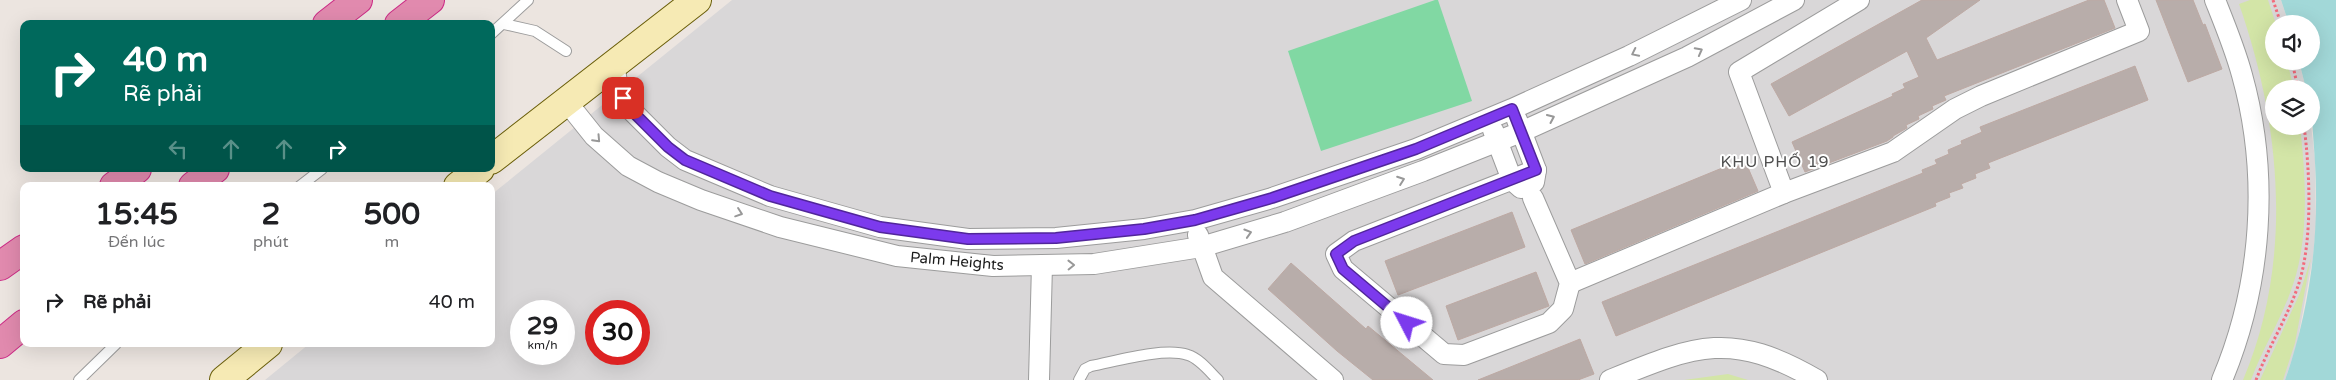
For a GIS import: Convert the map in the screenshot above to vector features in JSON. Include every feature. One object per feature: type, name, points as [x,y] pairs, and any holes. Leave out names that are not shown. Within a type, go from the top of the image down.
[{"type":"highway","points":[[332,20],[358,0]]},
{"type":"highway","points":[[404,20],[430,0]]},
{"type":"highway","points":[[119,182],[133,172]]},
{"type":"highway","points":[[198,182],[211,172]]},
{"type":"highway","points":[[0,266],[20,253]]},
{"type":"highway","points":[[0,344],[20,327]]},
{"type":"main road","points":[[495,157],[698,0]]},
{"type":"main road","points":[[463,182],[476,172]]},
{"type":"main road","points":[[224,380],[264,347]]},
{"type":"street","name":"Palm Heights","points":[[614,64],[618,88],[629,108],[668,147],[685,160],[770,196],[880,227],[968,239],[1056,238],[1144,229],[1195,220],[1272,198],[1416,149],[1512,109],[1629,56],[1741,0]]},
{"type":"street","name":"Palm Heights","points":[[566,102],[594,136],[628,166],[658,182],[701,200],[780,227],[897,256],[993,266],[1094,264],[1201,247],[1285,222],[1521,132],[1687,57],[1794,0]]},
{"type":"street","points":[[1784,193],[1739,72],[1860,0]]},
{"type":"street","points":[[1570,283],[1784,193],[1892,152],[1955,109],[1980,96],[2139,32],[2126,0]]},
{"type":"street","points":[[2215,0],[2237,56],[2247,96],[2255,152],[2258,199],[2257,242],[2250,284],[2238,336],[2222,380]]},
{"type":"street","points":[[1512,109],[1536,170],[1533,198]]},
{"type":"street","points":[[1489,118],[1512,180],[1533,198],[1570,283],[1563,309],[1549,323],[1464,355],[1444,354],[1343,269],[1336,254],[1354,241],[1512,180],[1536,170]]},
{"type":"street","points":[[1195,220],[1201,247],[1213,277],[1332,380]]},
{"type":"street","points":[[1039,380],[1042,265]]},
{"type":"street","points":[[1610,380],[1674,355],[1715,348],[1749,350],[1766,354],[1817,380]]},
{"type":"lane","points":[[495,31],[528,0]]},
{"type":"lane","points":[[504,24],[535,31],[566,50]]},
{"type":"lane","points":[[305,182],[318,172]]},
{"type":"lane","points":[[79,380],[113,347]]},
{"type":"lane","points":[[1080,380],[1085,369],[1092,366],[1136,356],[1178,353],[1190,355],[1218,380]]},
{"type":"path","points":[[2272,0],[2278,15]]},
{"type":"path","points":[[2256,380],[2292,301],[2303,265],[2308,207],[2308,172],[2305,135]]},
{"type":"shaded area","points":[[732,0],[2281,0],[2286,15],[2265,15],[2265,70],[2301,70],[2304,80],[2265,80],[2265,135],[2312,135],[2315,159],[2316,227],[2313,257],[2297,344],[2285,380],[265,380],[305,347],[495,347],[495,192]]},
{"type":"green space","points":[[1438,0],[1472,101],[1321,151],[1288,51]]},
{"type":"green space","points":[[2250,0],[2268,0],[2273,15],[2265,15],[2265,70],[2289,70],[2292,80],[2265,80],[2265,96],[2253,50],[2239,4]]},
{"type":"green space","points":[[2271,135],[2301,135],[2305,189],[2304,232],[2296,273],[2281,315],[2251,380],[2243,380],[2259,334],[2270,288],[2275,240],[2276,192]]},
{"type":"green space","points":[[2311,258],[2295,343],[2283,380],[2260,380],[2300,293]]},
{"type":"green space","points":[[1728,374],[1748,380],[1684,380]]},
{"type":"water","points":[[2281,0],[2336,0],[2336,380],[2285,380],[2299,335],[2309,288],[2316,216],[2313,135],[2320,135],[2320,80],[2304,80],[2301,70],[2320,70],[2320,15],[2286,15]]},
{"type":"building","points":[[1922,0],[1980,0],[1926,38],[1937,60],[2089,0],[2104,0],[2115,28],[1944,96],[1946,100],[1932,106],[1933,109],[1918,116],[1919,119],[1906,125],[1907,128],[1887,141],[1805,172],[1792,142],[1893,96],[1892,94],[1905,88],[1903,84],[1919,77],[1907,51],[1789,116],[1771,84]]},
{"type":"building","points":[[2156,0],[2193,0],[2203,25],[2205,24],[2222,69],[2188,82]]},
{"type":"building","points":[[2135,66],[2148,100],[1988,163],[1990,168],[1975,174],[1976,178],[1961,184],[1963,188],[1949,193],[1950,197],[1935,203],[1936,206],[1616,336],[1602,302],[1923,173],[1922,170],[1937,164],[1935,160],[1949,154],[1948,150],[1962,144],[1961,141],[1982,132],[1980,127]]},
{"type":"building","points":[[1746,163],[1758,191],[1585,264],[1571,230],[1727,166],[1729,170]]},
{"type":"building","points":[[1512,212],[1525,247],[1398,295],[1385,261]]},
{"type":"building","points":[[1291,263],[1366,329],[1368,326],[1433,380],[1373,380],[1337,351],[1268,289]]},
{"type":"building","points":[[1536,272],[1549,306],[1458,340],[1446,306]]},
{"type":"building","points":[[1580,339],[1594,374],[1578,380],[1478,380]]},
{"type":"district","name":"KHU PHỐ 19","points":[[1775,161]]},
{"type":"route","points":[[623,98],[629,108],[668,147],[685,160],[770,196],[880,227],[968,239],[1056,238],[1144,229],[1195,220],[1272,198],[1416,149],[1512,109],[1536,170],[1354,241],[1336,254],[1343,269],[1407,323]]}]
